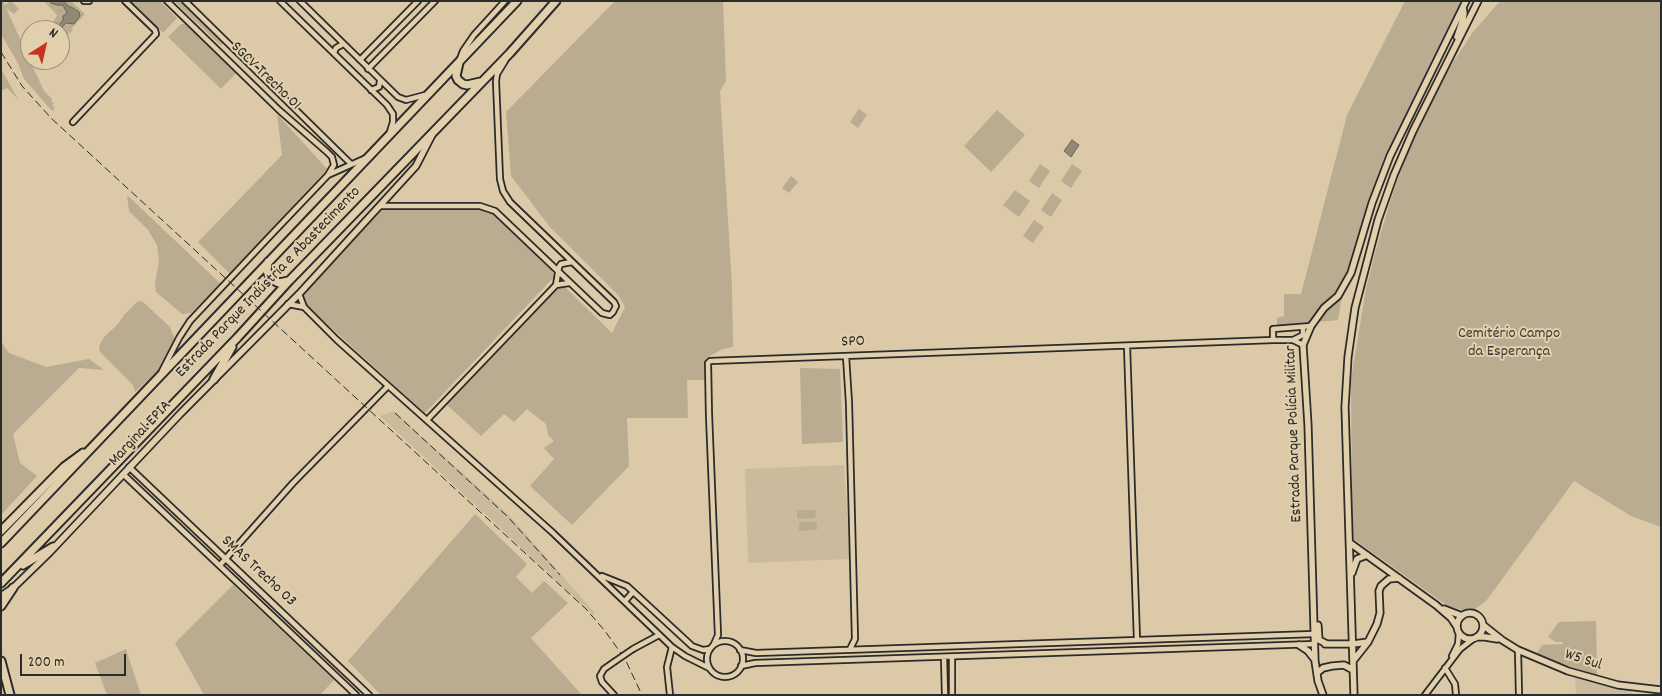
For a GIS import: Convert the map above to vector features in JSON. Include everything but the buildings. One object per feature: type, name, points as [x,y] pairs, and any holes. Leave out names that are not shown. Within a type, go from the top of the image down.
[{"type":"highway","name":"Estrada Parque Indústria e Abastecimento","points":[[1,543],[517,1]]},
{"type":"highway","name":"Estrada Parque Indústria e Abastecimento","points":[[1,583],[510,53],[556,1]]},
{"type":"highway","points":[[460,60],[456,76],[458,80],[467,85],[482,80]]},
{"type":"highway","points":[[268,262],[267,271],[271,279],[279,282],[289,281]]},
{"type":"highway","points":[[214,379],[238,337]]},
{"type":"highway","points":[[1,531],[64,467],[92,447]]},
{"type":"highway","points":[[12,572],[53,547]]},
{"type":"highway","points":[[1,606],[13,588]]},
{"type":"highway","points":[[1,661],[10,695]]},
{"type":"main road","points":[[1354,695],[1345,408],[1348,357],[1355,308],[1378,220],[1394,175],[1478,1]]},
{"type":"main road","points":[[1449,60],[1463,20],[1464,4]]},
{"type":"main road","name":"Estrada Parque Polícia Militar","points":[[1322,695],[1315,660],[1308,425],[1303,345],[1311,326],[1324,308],[1338,296],[1351,273],[1372,203],[1390,156],[1464,4]]},
{"type":"main road","name":"Marginal EPIA","points":[[1,596],[13,588],[214,379],[299,294],[416,166],[435,130]]},
{"type":"main road","points":[[1390,156],[1387,173],[1390,176],[1394,175]]},
{"type":"main road","points":[[1372,203],[1376,200],[1380,202],[1378,220]]},
{"type":"main road","points":[[1350,543],[1436,605],[1451,618],[1458,630],[1465,638],[1475,638],[1482,632],[1483,625],[1476,614],[1468,613],[1458,621],[1458,630]]},
{"type":"main road","points":[[1350,575],[1357,559],[1366,555]]},
{"type":"main road","points":[[1312,563],[1315,569],[1319,638],[1320,642],[1328,644]]},
{"type":"main road","points":[[1353,661],[1368,642],[1377,624],[1380,613],[1379,591],[1381,586],[1389,580],[1399,578]]},
{"type":"main road","points":[[1436,605],[1448,612],[1462,616]]},
{"type":"main road","name":"W5 Sul","points":[[1483,625],[1518,650],[1568,671],[1599,681],[1661,690]]},
{"type":"main road","name":"W5 Sul","points":[[1475,638],[1489,637],[1502,640]]},
{"type":"main road","points":[[1315,644],[1368,642]]},
{"type":"main road","points":[[1299,645],[1308,651],[1315,660]]},
{"type":"main road","points":[[1317,673],[1323,668],[1344,665],[1353,670]]},
{"type":"street","points":[[84,1],[89,1]]},
{"type":"street","points":[[73,122],[156,34],[155,30],[125,1]]},
{"type":"street","name":"SGCV Trecho 01","points":[[167,1],[279,110],[327,152]]},
{"type":"street","name":"SGCV Trecho 01","points":[[185,1],[351,164]]},
{"type":"street","points":[[281,1],[387,105],[392,114],[393,122],[388,137]]},
{"type":"street","points":[[300,1],[380,81],[402,99],[414,99],[429,93]]},
{"type":"street","points":[[360,60],[418,1]]},
{"type":"street","points":[[368,69],[435,1]]},
{"type":"street","points":[[460,60],[463,51],[474,35],[505,1]]},
{"type":"street","points":[[287,8],[289,2]]},
{"type":"street","points":[[218,50],[226,42]]},
{"type":"street","points":[[334,53],[336,48],[343,44]]},
{"type":"street","points":[[367,53],[369,59],[376,61]]},
{"type":"street","points":[[380,206],[480,206],[495,211],[602,313],[610,315],[613,312],[616,306],[614,302],[510,202],[502,191],[496,81],[497,74],[510,53]]},
{"type":"street","points":[[371,90],[379,87],[380,81]]},
{"type":"street","points":[[160,375],[190,321],[328,175],[334,165],[327,152],[332,146]]},
{"type":"street","points":[[328,175],[367,158]]},
{"type":"street","points":[[556,285],[561,264],[572,262]]},
{"type":"street","points":[[427,420],[556,285],[569,282]]},
{"type":"street","points":[[299,294],[304,307],[388,386],[599,575],[672,647],[717,674],[726,676],[735,673],[741,666],[742,655],[740,650],[733,643],[723,641],[714,644],[707,658],[709,668]]},
{"type":"street","points":[[288,304],[304,307]]},
{"type":"street","points":[[1273,340],[1273,329],[1311,326]]},
{"type":"street","points":[[1293,340],[1303,335],[1303,327]]},
{"type":"street","name":"SPO","points":[[714,644],[718,635],[708,363],[712,360],[1273,340],[1293,340],[1303,345]]},
{"type":"street","points":[[1127,346],[1137,640]]},
{"type":"street","points":[[846,356],[849,403],[855,639],[850,649]]},
{"type":"street","points":[[220,565],[293,483],[388,386]]},
{"type":"street","name":"SMAS Trecho 03","points":[[129,467],[369,695]]},
{"type":"street","name":"SMAS Trecho 03","points":[[123,474],[356,695]]},
{"type":"street","points":[[136,485],[141,478]]},
{"type":"street","points":[[599,575],[624,584],[692,646],[703,650],[710,649]]},
{"type":"street","points":[[625,601],[633,592]]},
{"type":"street","points":[[270,612],[276,606]]},
{"type":"street","points":[[1425,695],[1445,667],[1458,644],[1458,630]]},
{"type":"street","points":[[740,650],[756,653],[1314,634]]},
{"type":"street","points":[[614,695],[602,682],[600,676],[604,669],[633,649],[659,635]]},
{"type":"street","points":[[718,635],[723,641]]},
{"type":"street","points":[[1209,638],[1212,642],[1209,649]]},
{"type":"street","points":[[1445,667],[1460,649],[1475,638]]},
{"type":"street","points":[[855,639],[863,649]]},
{"type":"street","points":[[1167,639],[1166,646],[1168,650]]},
{"type":"street","points":[[1085,653],[1082,647],[1086,642]]},
{"type":"street","points":[[741,666],[756,663],[1315,644]]},
{"type":"street","points":[[992,645],[995,650],[993,655]]},
{"type":"street","points":[[936,646],[932,651],[936,657]]},
{"type":"street","points":[[670,695],[667,667],[672,647]]},
{"type":"street","points":[[1518,650],[1519,695]]},
{"type":"street","points":[[816,651],[816,662]]},
{"type":"street","points":[[944,657],[945,692]]},
{"type":"street","points":[[952,657],[952,695]]},
{"type":"street","points":[[1445,667],[1455,685],[1456,695]]},
{"type":"street","points":[[1441,673],[1452,680]]},
{"type":"street","points":[[945,692],[952,687]]},
{"type":"shaded area","points":[[51,1],[64,1],[68,6],[79,12],[80,16],[74,24],[70,24],[70,20],[63,20],[63,16],[67,13],[63,5],[51,3]]},
{"type":"shaded area","points":[[1072,140],[1079,145],[1071,157],[1064,151]]},
{"type":"shaded area","points":[[394,411],[509,515],[595,613],[593,615],[380,416]]},
{"type":"shaded area","points":[[844,465],[850,559],[748,563],[745,469]]},
{"type":"shaded area","points":[[1575,678],[1594,683],[1632,688],[1632,695],[1576,695]]},
{"type":"green space","points":[[1,1],[5,5],[11,1],[19,9],[14,14],[6,8],[20,39],[20,69],[17,61],[1,34]]},
{"type":"green space","points":[[44,1],[71,1],[85,14],[70,33],[70,20],[54,20],[57,15]]},
{"type":"green space","points":[[130,1],[160,1],[177,18],[163,33]]},
{"type":"green space","points":[[174,1],[181,1],[223,44],[220,45]]},
{"type":"green space","points":[[615,1],[723,1],[726,81],[720,91],[732,286],[733,347],[723,349],[706,358],[704,380],[687,380],[688,418],[627,418],[629,466],[572,525],[530,486],[554,459],[544,448],[554,441],[548,435],[546,424],[527,409],[514,422],[504,414],[481,436],[447,405],[562,284],[612,333],[625,307],[618,295],[550,227],[511,176],[506,112]]},
{"type":"green space","points":[[1405,1],[1462,1],[1394,143],[1358,237],[1343,289],[1338,320],[1277,326],[1277,318],[1284,316],[1284,294],[1301,294],[1347,115]]},
{"type":"green space","name":"Cemitério Campo da Esperança","points":[[1500,1],[1661,1],[1661,527],[1631,516],[1574,481],[1486,601],[1475,609],[1462,610],[1449,607],[1352,538],[1351,379],[1366,289],[1375,253],[1391,199],[1408,152],[1446,73],[1473,32]]},
{"type":"green space","points":[[181,24],[186,24],[193,31],[197,32],[238,71],[221,89],[168,37]]},
{"type":"green space","points":[[1,69],[18,99],[7,88],[3,90],[1,88]]},
{"type":"green space","points":[[20,70],[34,70],[44,91],[54,103],[52,105],[55,108],[52,111],[24,79]]},
{"type":"green space","points":[[859,109],[867,115],[858,128],[850,122]]},
{"type":"green space","points":[[997,110],[1025,135],[991,172],[964,146]]},
{"type":"green space","points":[[277,114],[327,169],[230,274],[198,242],[282,155]]},
{"type":"green space","points":[[1040,164],[1050,171],[1039,188],[1029,181]]},
{"type":"green space","points":[[1072,164],[1082,171],[1071,188],[1061,181]]},
{"type":"green space","points":[[791,176],[798,182],[789,193],[782,188]]},
{"type":"green space","points":[[1015,190],[1030,201],[1019,217],[1003,205]]},
{"type":"green space","points":[[1052,193],[1062,200],[1051,217],[1041,210]]},
{"type":"green space","points":[[127,195],[221,284],[191,313],[182,314],[156,292],[155,284],[159,261],[157,245],[148,230],[129,211]]},
{"type":"green space","points":[[386,209],[483,210],[492,213],[552,271],[554,277],[425,413],[305,304],[302,299],[303,293],[381,211]]},
{"type":"green space","points":[[1034,220],[1044,227],[1033,243],[1023,236]]},
{"type":"green space","points":[[142,301],[170,327],[175,340],[160,369],[135,392],[133,385],[100,352],[99,346],[104,337],[117,325],[125,314],[137,302]]},
{"type":"green space","points":[[1,341],[9,353],[46,367],[89,359],[104,370],[79,368],[13,434],[20,463],[37,476],[1,515]]},
{"type":"green space","points":[[800,368],[840,369],[843,442],[802,444]]},
{"type":"green space","points":[[797,510],[815,510],[816,518],[797,519]]},
{"type":"green space","points":[[475,514],[527,564],[516,577],[532,593],[544,581],[568,603],[531,638],[582,695],[381,695],[348,661]]},
{"type":"green space","points":[[799,522],[817,522],[817,530],[799,531]]},
{"type":"green space","points":[[233,585],[334,680],[320,695],[204,695],[175,643]]},
{"type":"green space","points":[[1596,621],[1597,675],[1536,654],[1542,645],[1563,644],[1563,642],[1556,642],[1548,637],[1559,622]]},
{"type":"green space","points":[[126,649],[141,695],[107,695],[95,663]]},
{"type":"railway","points":[[1,52],[22,86],[52,119],[586,609],[625,659],[642,695]]},
{"type":"railway","points":[[395,413],[508,517],[560,575]]}]
